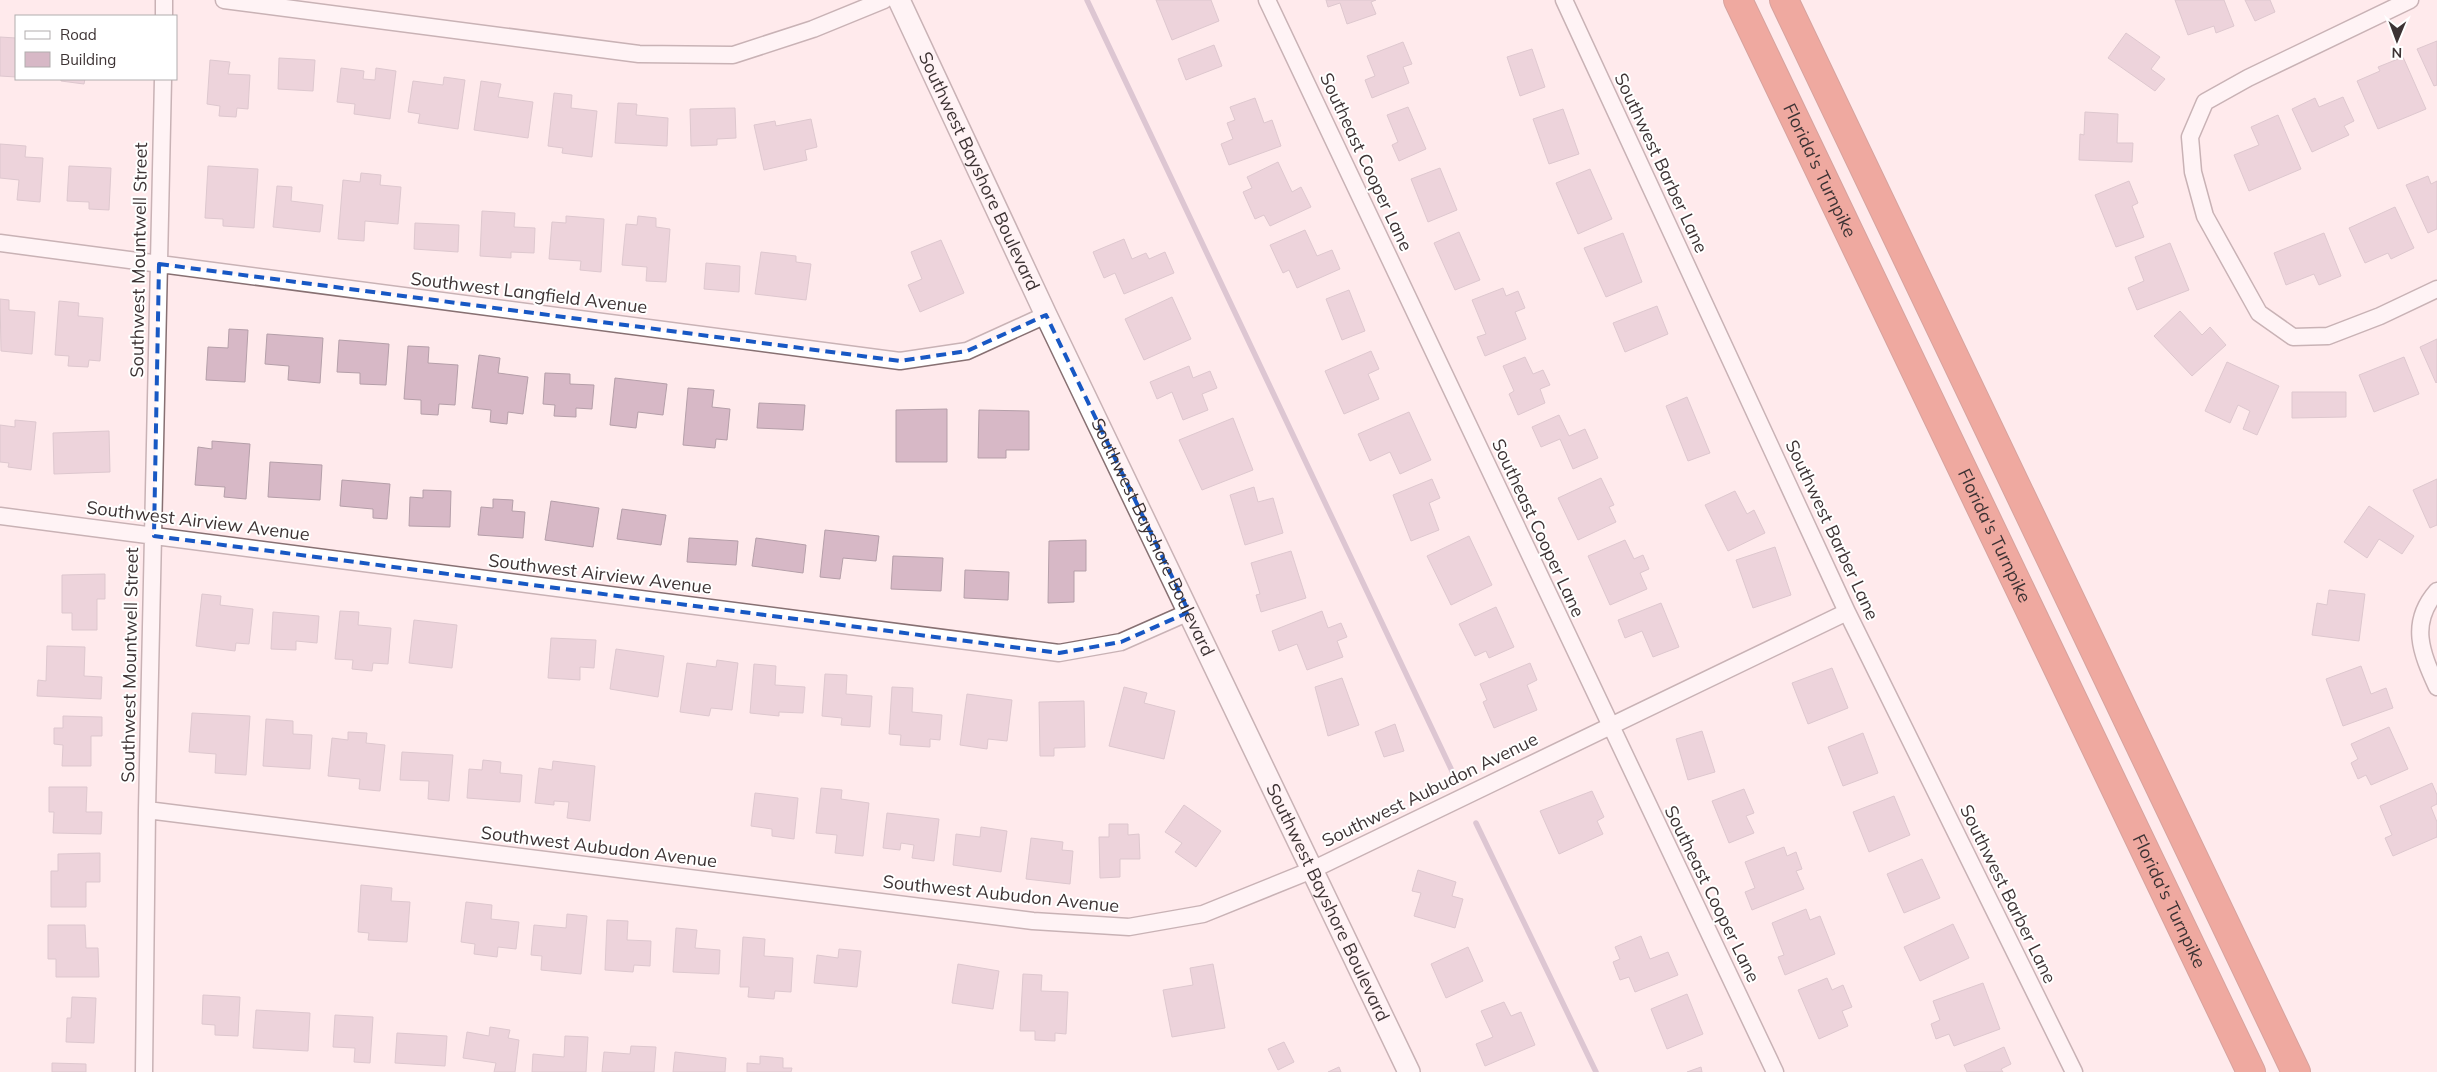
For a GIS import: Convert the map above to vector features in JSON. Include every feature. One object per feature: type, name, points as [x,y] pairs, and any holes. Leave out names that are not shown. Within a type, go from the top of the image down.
[{"type":"highway","name":"Florida's Turnpike","points":[[1738,0],[2251,1072]]},
{"type":"highway","points":[[1784,0],[2296,1072]]},
{"type":"street","points":[[164,0],[164,15]]},
{"type":"street","points":[[224,0],[639,54],[733,55],[813,29],[884,0]]},
{"type":"street","name":"Southwest Bayshore Boulevard","points":[[899,0],[1046,315],[1409,1072]]},
{"type":"street","name":"Southeast Cooper Lane","points":[[1268,0],[1610,726],[1776,1072]]},
{"type":"street","name":"Southwest Barber Lane","points":[[1564,0],[1847,612],[2074,1072]]},
{"type":"street","points":[[2410,0],[2248,78],[2205,102],[2190,137],[2193,172],[2204,216],[2259,313],[2293,336],[2328,336],[2380,316],[2437,289]]},
{"type":"street","name":"Southwest Mountwell Street","points":[[144,1072],[147,810],[163,80]]},
{"type":"street","name":"Southwest Langfield Avenue","points":[[0,244],[900,361],[967,351],[1046,315]]},
{"type":"street","name":"Southwest Airview Avenue","points":[[0,516],[1059,653],[1121,642],[1189,612]]},
{"type":"street","points":[[2437,591],[2421,614],[2420,636],[2426,663],[2437,687]]},
{"type":"street","name":"Southwest Aubudon Avenue","points":[[147,810],[1033,921],[1129,927],[1203,914],[1312,870],[1847,612]]},
{"type":"highlighted area","points":[[159,264],[900,361],[967,351],[1046,315],[1189,612],[1121,642],[1059,653],[154,536]]},
{"type":"building","points":[[1156,0],[1211,0],[1219,21],[1172,40]]},
{"type":"building","points":[[1326,0],[1376,0],[1371,2],[1376,14],[1347,24],[1340,3],[1328,7]]},
{"type":"building","points":[[2175,0],[2224,0],[2234,26],[2216,33],[2214,26],[2188,35]]},
{"type":"building","points":[[2245,0],[2270,0],[2275,12],[2255,21]]},
{"type":"building","points":[[2126,33],[2160,57],[2151,69],[2165,79],[2155,91],[2108,58]]},
{"type":"building","points":[[0,37],[15,38],[15,77],[0,76]]},
{"type":"building","points":[[2437,41],[2437,85],[2434,86],[2417,49]]},
{"type":"building","points":[[1403,42],[1412,64],[1403,67],[1409,83],[1372,98],[1365,80],[1375,76],[1367,56]]},
{"type":"building","points":[[1214,45],[1222,66],[1186,80],[1178,59]]},
{"type":"building","points":[[1532,49],[1545,87],[1520,96],[1507,57]]},
{"type":"building","points":[[2403,57],[2426,109],[2378,129],[2357,81],[2380,71],[2378,67]]},
{"type":"building","points":[[279,58],[315,60],[313,91],[278,89]]},
{"type":"building","points":[[210,60],[230,62],[228,74],[250,75],[248,109],[237,108],[236,117],[219,116],[220,106],[207,104]]},
{"type":"building","points":[[341,68],[364,71],[363,79],[375,80],[376,68],[396,71],[390,119],[354,114],[355,104],[337,102]]},
{"type":"building","points":[[444,77],[465,80],[458,129],[418,123],[420,114],[408,112],[413,81],[443,85]]},
{"type":"building","points":[[61,80],[85,80],[84,84]]},
{"type":"building","points":[[481,81],[501,84],[498,97],[533,102],[528,138],[474,130]]},
{"type":"building","points":[[554,93],[572,95],[571,108],[597,111],[592,157],[562,153],[563,148],[548,146]]},
{"type":"building","points":[[2343,97],[2354,121],[2344,126],[2349,135],[2312,152],[2292,109],[2315,98],[2319,107]]},
{"type":"building","points":[[1255,98],[1264,123],[1272,120],[1281,146],[1229,165],[1221,144],[1233,139],[1227,123],[1235,120],[1230,107]]},
{"type":"building","points":[[618,103],[637,104],[636,115],[668,118],[667,146],[615,143]]},
{"type":"building","points":[[1408,107],[1426,149],[1399,161],[1392,145],[1398,142],[1387,115]]},
{"type":"building","points":[[735,108],[736,138],[717,139],[717,145],[691,146],[690,109]]},
{"type":"building","points":[[1563,109],[1579,154],[1549,164],[1533,119]]},
{"type":"building","points":[[2085,112],[2118,114],[2117,143],[2133,143],[2132,162],[2079,160],[2080,134],[2084,135]]},
{"type":"building","points":[[2278,115],[2301,169],[2249,191],[2234,155],[2259,145],[2251,127]]},
{"type":"building","points":[[811,119],[817,147],[805,150],[807,160],[764,170],[754,125],[775,121],[776,126]]},
{"type":"building","points":[[0,144],[26,146],[25,157],[43,158],[40,202],[17,200],[19,180],[0,178]]},
{"type":"building","points":[[1278,162],[1292,192],[1301,187],[1311,207],[1270,226],[1264,215],[1255,219],[1243,192],[1252,188],[1247,177]]},
{"type":"building","points":[[69,166],[111,168],[109,210],[89,209],[89,202],[67,201]]},
{"type":"building","points":[[208,166],[258,169],[254,228],[223,226],[223,219],[205,218]]},
{"type":"building","points":[[1440,168],[1457,210],[1428,222],[1411,179]]},
{"type":"building","points":[[1590,169],[1612,219],[1578,234],[1556,183]]},
{"type":"building","points":[[361,173],[381,175],[380,185],[401,187],[398,224],[365,221],[364,241],[338,239],[343,180],[360,182]]},
{"type":"building","points":[[2428,176],[2431,184],[2437,181],[2437,229],[2428,233],[2406,185]]},
{"type":"building","points":[[2129,181],[2138,203],[2132,206],[2144,237],[2116,247],[2095,195]]},
{"type":"building","points":[[277,186],[292,187],[291,201],[323,205],[320,232],[273,227]]},
{"type":"building","points":[[2395,207],[2414,248],[2391,259],[2388,253],[2365,263],[2349,228]]},
{"type":"building","points":[[482,211],[515,213],[514,227],[535,228],[534,253],[511,252],[511,258],[480,256]]},
{"type":"building","points":[[566,216],[604,219],[601,272],[580,270],[581,261],[549,259],[552,222],[566,223]]},
{"type":"building","points":[[638,216],[656,218],[656,227],[670,229],[666,282],[646,281],[647,267],[622,265],[626,224],[637,225]]},
{"type":"building","points":[[415,223],[459,225],[458,252],[414,249]]},
{"type":"building","points":[[1305,230],[1317,256],[1332,250],[1340,269],[1297,288],[1289,270],[1283,273],[1270,245]]},
{"type":"building","points":[[1459,232],[1480,280],[1455,290],[1434,243]]},
{"type":"building","points":[[1623,233],[1642,282],[1606,297],[1584,248]]},
{"type":"building","points":[[2324,233],[2341,276],[2319,285],[2314,274],[2286,285],[2274,253]]},
{"type":"building","points":[[1124,239],[1132,259],[1146,253],[1149,259],[1165,252],[1174,273],[1124,294],[1115,273],[1104,278],[1093,252]]},
{"type":"building","points":[[941,240],[964,293],[920,312],[908,285],[922,279],[911,252]]},
{"type":"building","points":[[2170,243],[2189,290],[2137,310],[2128,288],[2144,281],[2135,257]]},
{"type":"building","points":[[761,252],[796,256],[796,262],[811,264],[806,300],[755,294]]},
{"type":"building","points":[[706,263],[740,266],[739,292],[704,289]]},
{"type":"building","points":[[1503,288],[1506,296],[1518,291],[1525,308],[1515,312],[1526,339],[1485,356],[1477,337],[1486,334],[1472,300]]},
{"type":"building","points":[[1349,290],[1365,331],[1342,340],[1326,299]]},
{"type":"building","points":[[1172,297],[1191,339],[1144,360],[1125,319]]},
{"type":"building","points":[[0,299],[9,300],[9,310],[35,312],[32,354],[1,351]]},
{"type":"building","points":[[59,301],[79,303],[78,316],[103,318],[100,361],[89,360],[88,367],[68,366],[69,356],[55,355]]},
{"type":"building","points":[[1657,306],[1668,334],[1625,352],[1613,323]]},
{"type":"building","points":[[2180,311],[2202,335],[2210,327],[2226,345],[2192,376],[2154,336]]},
{"type":"building","points":[[229,329],[248,330],[245,382],[206,380],[208,347],[228,348]]},
{"type":"building","points":[[267,334],[323,338],[320,383],[288,380],[289,366],[265,364]]},
{"type":"building","points":[[2437,339],[2437,382],[2436,383],[2420,347]]},
{"type":"building","points":[[339,340],[389,344],[386,385],[360,384],[360,373],[337,372]]},
{"type":"building","points":[[408,346],[429,347],[428,363],[458,365],[455,405],[439,404],[438,415],[421,414],[421,400],[404,399]]},
{"type":"building","points":[[1371,351],[1379,369],[1368,374],[1379,399],[1344,414],[1325,371]]},
{"type":"building","points":[[479,355],[500,358],[498,373],[528,377],[523,414],[508,412],[507,424],[490,422],[491,410],[472,408]]},
{"type":"building","points":[[1525,357],[1533,374],[1543,370],[1550,385],[1540,389],[1545,403],[1518,415],[1509,394],[1514,391],[1503,366]]},
{"type":"building","points":[[2404,357],[2419,394],[2374,412],[2359,375]]},
{"type":"building","points":[[2227,362],[2279,386],[2257,435],[2243,429],[2250,411],[2238,405],[2230,423],[2205,411]]},
{"type":"building","points":[[1189,366],[1193,378],[1210,371],[1217,388],[1202,394],[1208,410],[1183,420],[1172,392],[1157,399],[1150,382]]},
{"type":"building","points":[[545,373],[570,374],[570,384],[594,385],[592,409],[576,408],[576,417],[554,416],[555,405],[543,404]]},
{"type":"building","points":[[615,378],[667,384],[663,415],[638,412],[636,428],[610,425]]},
{"type":"building","points":[[688,388],[714,390],[712,407],[730,409],[727,440],[716,439],[715,448],[683,445]]},
{"type":"building","points":[[2292,392],[2346,392],[2346,417],[2292,418]]},
{"type":"building","points":[[1687,397],[1710,453],[1688,461],[1666,406]]},
{"type":"building","points":[[759,403],[805,405],[803,430],[757,428]]},
{"type":"building","points":[[947,409],[947,462],[896,462],[896,410]]},
{"type":"building","points":[[979,410],[1029,411],[1029,450],[1006,450],[1006,458],[978,458]]},
{"type":"building","points":[[1409,412],[1431,460],[1400,474],[1390,452],[1370,461],[1358,434]]},
{"type":"building","points":[[1559,415],[1569,436],[1585,429],[1598,458],[1573,469],[1560,439],[1541,447],[1532,427]]},
{"type":"building","points":[[1233,418],[1253,470],[1202,490],[1179,440]]},
{"type":"building","points":[[15,420],[36,422],[31,470],[8,467],[9,463],[0,462],[0,425],[15,427]]},
{"type":"building","points":[[109,431],[110,472],[54,474],[53,433]]},
{"type":"building","points":[[212,441],[250,444],[246,499],[224,497],[225,487],[195,485],[198,447],[212,449]]},
{"type":"building","points":[[270,462],[322,465],[320,500],[268,497]]},
{"type":"building","points":[[1601,478],[1614,505],[1609,507],[1616,522],[1578,540],[1558,498]]},
{"type":"building","points":[[1432,479],[1440,498],[1429,503],[1439,530],[1411,541],[1393,495]]},
{"type":"building","points":[[2437,479],[2437,525],[2430,528],[2413,490]]},
{"type":"building","points":[[342,480],[390,484],[387,519],[373,518],[373,509],[340,506]]},
{"type":"building","points":[[1254,487],[1258,502],[1273,498],[1283,533],[1245,545],[1230,495]]},
{"type":"building","points":[[423,490],[451,491],[450,527],[409,526],[410,497],[423,498]]},
{"type":"building","points":[[1735,491],[1747,514],[1754,510],[1765,533],[1728,551],[1705,505]]},
{"type":"building","points":[[493,499],[513,500],[512,511],[525,512],[523,538],[478,535],[481,507],[493,508]]},
{"type":"building","points":[[551,501],[599,508],[593,547],[545,540]]},
{"type":"building","points":[[2369,506],[2414,536],[2402,554],[2379,539],[2367,558],[2344,542]]},
{"type":"building","points":[[622,509],[666,515],[661,545],[617,539]]},
{"type":"building","points":[[825,530],[879,536],[876,561],[843,558],[840,579],[820,577]]},
{"type":"building","points":[[1469,536],[1492,585],[1451,605],[1427,556]]},
{"type":"building","points":[[689,538],[738,541],[736,565],[687,562]]},
{"type":"building","points":[[756,538],[806,545],[803,573],[752,566]]},
{"type":"building","points":[[1086,540],[1086,571],[1074,571],[1074,602],[1048,603],[1049,541]]},
{"type":"building","points":[[1625,540],[1634,559],[1643,555],[1649,569],[1640,573],[1647,589],[1610,605],[1588,556]]},
{"type":"building","points":[[1775,547],[1791,595],[1753,608],[1736,560]]},
{"type":"building","points":[[1291,551],[1306,598],[1261,612],[1256,595],[1260,594],[1251,563]]},
{"type":"building","points":[[893,556],[943,558],[941,591],[891,589]]},
{"type":"building","points":[[965,570],[1009,572],[1008,600],[964,598]]},
{"type":"building","points":[[105,574],[105,599],[97,599],[97,630],[72,630],[72,613],[62,613],[62,575]]},
{"type":"building","points":[[2329,590],[2365,594],[2359,641],[2312,635],[2317,603],[2327,605]]},
{"type":"building","points":[[202,594],[221,596],[220,605],[253,609],[249,644],[236,643],[235,651],[196,646]]},
{"type":"building","points":[[1661,603],[1679,647],[1653,657],[1642,631],[1625,638],[1618,620]]},
{"type":"building","points":[[1496,607],[1514,647],[1489,658],[1486,651],[1475,656],[1459,624]]},
{"type":"building","points":[[340,611],[359,612],[358,625],[391,628],[388,664],[373,663],[372,671],[352,669],[353,660],[335,659]]},
{"type":"building","points":[[1322,611],[1328,628],[1341,623],[1347,637],[1337,641],[1343,657],[1307,670],[1297,644],[1279,651],[1272,631]]},
{"type":"building","points":[[273,612],[319,616],[317,643],[296,641],[296,650],[271,649]]},
{"type":"building","points":[[414,620],[457,625],[452,668],[409,663]]},
{"type":"building","points":[[551,638],[596,640],[594,668],[580,667],[580,680],[548,678]]},
{"type":"building","points":[[47,646],[85,647],[84,676],[102,677],[101,699],[37,696],[38,680],[46,681]]},
{"type":"building","points":[[616,649],[664,656],[658,697],[610,689]]},
{"type":"building","points":[[717,660],[738,663],[732,710],[711,708],[709,716],[680,712],[687,663],[716,667]]},
{"type":"building","points":[[1530,663],[1537,680],[1527,685],[1537,710],[1494,728],[1483,702],[1487,700],[1480,684]]},
{"type":"building","points":[[754,664],[776,666],[775,685],[805,687],[803,713],[779,712],[779,716],[750,713]]},
{"type":"building","points":[[2361,666],[2371,694],[2386,688],[2393,708],[2343,726],[2326,679]]},
{"type":"building","points":[[1832,668],[1848,708],[1808,724],[1792,683]]},
{"type":"building","points":[[825,674],[847,675],[846,694],[872,696],[870,727],[841,725],[842,718],[822,716]]},
{"type":"building","points":[[1342,678],[1359,725],[1328,736],[1315,687]]},
{"type":"building","points":[[892,687],[913,688],[912,712],[942,715],[940,740],[930,739],[930,747],[900,745],[901,735],[889,734]]},
{"type":"building","points":[[1124,687],[1147,693],[1144,703],[1175,711],[1164,759],[1109,746]]},
{"type":"building","points":[[967,694],[1012,700],[1007,741],[988,739],[987,749],[960,745]]},
{"type":"building","points":[[1084,701],[1085,747],[1054,748],[1054,756],[1040,756],[1039,702]]},
{"type":"building","points":[[192,713],[250,716],[246,775],[215,773],[216,754],[189,752]]},
{"type":"building","points":[[63,716],[102,717],[102,736],[91,736],[91,766],[62,766],[63,745],[54,744],[54,728],[63,728]]},
{"type":"building","points":[[266,719],[293,721],[293,734],[312,735],[310,769],[263,766]]},
{"type":"building","points":[[1395,724],[1404,751],[1384,757],[1375,732]]},
{"type":"building","points":[[2389,727],[2408,769],[2371,785],[2366,775],[2358,779],[2351,763],[2358,759],[2351,744]]},
{"type":"building","points":[[1702,731],[1715,772],[1688,780],[1676,739]]},
{"type":"building","points":[[348,732],[367,733],[366,743],[385,745],[380,791],[359,789],[360,779],[328,776],[332,738],[348,740]]},
{"type":"building","points":[[1863,733],[1878,773],[1843,786],[1828,747]]},
{"type":"building","points":[[402,752],[453,755],[449,801],[428,799],[429,781],[400,780]]},
{"type":"building","points":[[483,760],[501,762],[500,773],[522,775],[520,802],[467,798],[469,769],[482,770]]},
{"type":"building","points":[[553,761],[595,766],[590,821],[567,818],[569,802],[554,801],[554,805],[535,803],[539,768],[552,770]]},
{"type":"building","points":[[2432,783],[2437,795],[2437,804],[2431,807],[2437,822],[2437,837],[2393,856],[2385,838],[2392,835],[2380,806]]},
{"type":"building","points":[[49,787],[87,787],[86,812],[102,812],[101,834],[53,833],[54,812],[49,812]]},
{"type":"building","points":[[821,788],[842,790],[841,799],[869,803],[863,856],[835,853],[837,835],[816,833]]},
{"type":"building","points":[[1744,789],[1754,813],[1746,816],[1754,833],[1729,843],[1712,801]]},
{"type":"building","points":[[1592,791],[1604,817],[1597,821],[1603,834],[1559,854],[1540,811]]},
{"type":"building","points":[[755,793],[798,798],[794,839],[772,836],[772,829],[751,826]]},
{"type":"building","points":[[1894,796],[1910,835],[1869,852],[1853,812]]},
{"type":"building","points":[[1184,805],[1221,831],[1196,867],[1175,852],[1182,843],[1165,832]]},
{"type":"building","points":[[887,813],[939,819],[934,861],[912,858],[914,845],[901,843],[900,850],[883,848]]},
{"type":"building","points":[[1109,824],[1128,824],[1128,835],[1139,834],[1140,859],[1120,859],[1120,877],[1100,878],[1099,837],[1109,837]]},
{"type":"building","points":[[981,827],[1007,831],[1001,872],[953,865],[956,834],[980,837]]},
{"type":"building","points":[[1031,838],[1063,842],[1062,850],[1073,851],[1070,884],[1026,879]]},
{"type":"building","points":[[1784,847],[1787,856],[1796,852],[1802,869],[1796,871],[1804,889],[1752,910],[1745,892],[1755,888],[1745,862]]},
{"type":"building","points":[[100,853],[100,882],[86,882],[86,907],[51,907],[51,871],[58,871],[58,854]]},
{"type":"building","points":[[1922,859],[1940,898],[1904,913],[1887,874]]},
{"type":"building","points":[[1418,870],[1456,882],[1452,896],[1463,899],[1455,928],[1414,916],[1421,893],[1412,891]]},
{"type":"building","points":[[361,885],[392,888],[391,901],[410,902],[407,942],[368,940],[369,933],[358,932]]},
{"type":"building","points":[[466,902],[492,905],[491,919],[519,922],[516,949],[498,947],[497,957],[474,954],[475,944],[461,942]]},
{"type":"building","points":[[1806,909],[1810,920],[1820,916],[1835,954],[1785,975],[1778,957],[1784,955],[1772,923]]},
{"type":"building","points":[[567,914],[587,916],[581,974],[541,970],[542,956],[531,955],[534,925],[566,928]]},
{"type":"building","points":[[607,920],[628,921],[627,940],[651,941],[650,966],[634,965],[633,972],[605,970]]},
{"type":"building","points":[[1953,924],[1969,958],[1920,981],[1904,947]]},
{"type":"building","points":[[48,925],[85,925],[86,948],[98,948],[99,977],[56,977],[56,959],[48,959]]},
{"type":"building","points":[[676,928],[697,930],[695,948],[720,950],[719,974],[673,972]]},
{"type":"building","points":[[1641,936],[1650,959],[1668,952],[1678,975],[1635,992],[1629,977],[1620,980],[1613,962],[1620,959],[1615,947]]},
{"type":"building","points":[[743,937],[765,939],[764,956],[793,958],[791,992],[775,991],[774,999],[748,997],[749,987],[740,987]]},
{"type":"building","points":[[1468,947],[1483,981],[1446,998],[1431,964]]},
{"type":"building","points":[[839,949],[861,951],[857,987],[814,983],[817,955],[838,958]]},
{"type":"building","points":[[958,964],[999,971],[993,1009],[952,1003]]},
{"type":"building","points":[[1213,964],[1225,1028],[1172,1037],[1163,990],[1193,985],[1190,968]]},
{"type":"building","points":[[1023,974],[1042,975],[1041,991],[1068,992],[1066,1034],[1055,1033],[1055,1041],[1035,1040],[1035,1031],[1020,1031]]},
{"type":"building","points":[[1827,978],[1832,990],[1843,985],[1852,1007],[1842,1011],[1848,1026],[1819,1039],[1798,990]]},
{"type":"building","points":[[1983,983],[2000,1029],[1954,1046],[1949,1034],[1936,1039],[1931,1024],[1940,1020],[1933,1001]]},
{"type":"building","points":[[1687,994],[1703,1034],[1667,1049],[1651,1009]]},
{"type":"building","points":[[203,995],[240,997],[238,1036],[215,1035],[215,1025],[202,1024]]},
{"type":"building","points":[[72,997],[96,998],[94,1043],[66,1042],[67,1018],[71,1018]]},
{"type":"building","points":[[1504,1002],[1511,1016],[1521,1012],[1535,1045],[1485,1066],[1476,1044],[1493,1037],[1481,1011]]},
{"type":"building","points":[[256,1010],[310,1013],[308,1051],[253,1048]]},
{"type":"building","points":[[335,1015],[373,1017],[370,1063],[354,1062],[355,1048],[333,1047]]},
{"type":"building","points":[[490,1027],[510,1030],[508,1038],[519,1040],[515,1072],[494,1072],[496,1063],[463,1058],[467,1032],[489,1036]]},
{"type":"building","points":[[397,1033],[447,1036],[445,1066],[395,1063]]},
{"type":"building","points":[[565,1036],[588,1037],[586,1072],[532,1072],[533,1054],[564,1057]]},
{"type":"building","points":[[1284,1042],[1294,1062],[1278,1070],[1268,1049]]},
{"type":"building","points":[[631,1046],[656,1047],[654,1072],[602,1072],[604,1052],[630,1054]]},
{"type":"building","points":[[2004,1047],[2011,1064],[2001,1069],[2003,1072],[1967,1072],[1964,1065]]},
{"type":"building","points":[[675,1052],[726,1058],[725,1072],[673,1072]]},
{"type":"building","points":[[760,1056],[783,1058],[783,1068],[792,1068],[791,1072],[747,1072],[747,1063],[760,1064]]},
{"type":"building","points":[[52,1063],[86,1064],[86,1072],[52,1072]]},
{"type":"building","points":[[1339,1067],[1341,1072],[1328,1072]]},
{"type":"building","points":[[1701,1067],[1702,1072],[1687,1072]]},
{"type":"waterway","points":[[1087,0],[1453,773]]},
{"type":"waterway","points":[[1476,823],[1596,1072]]}]
